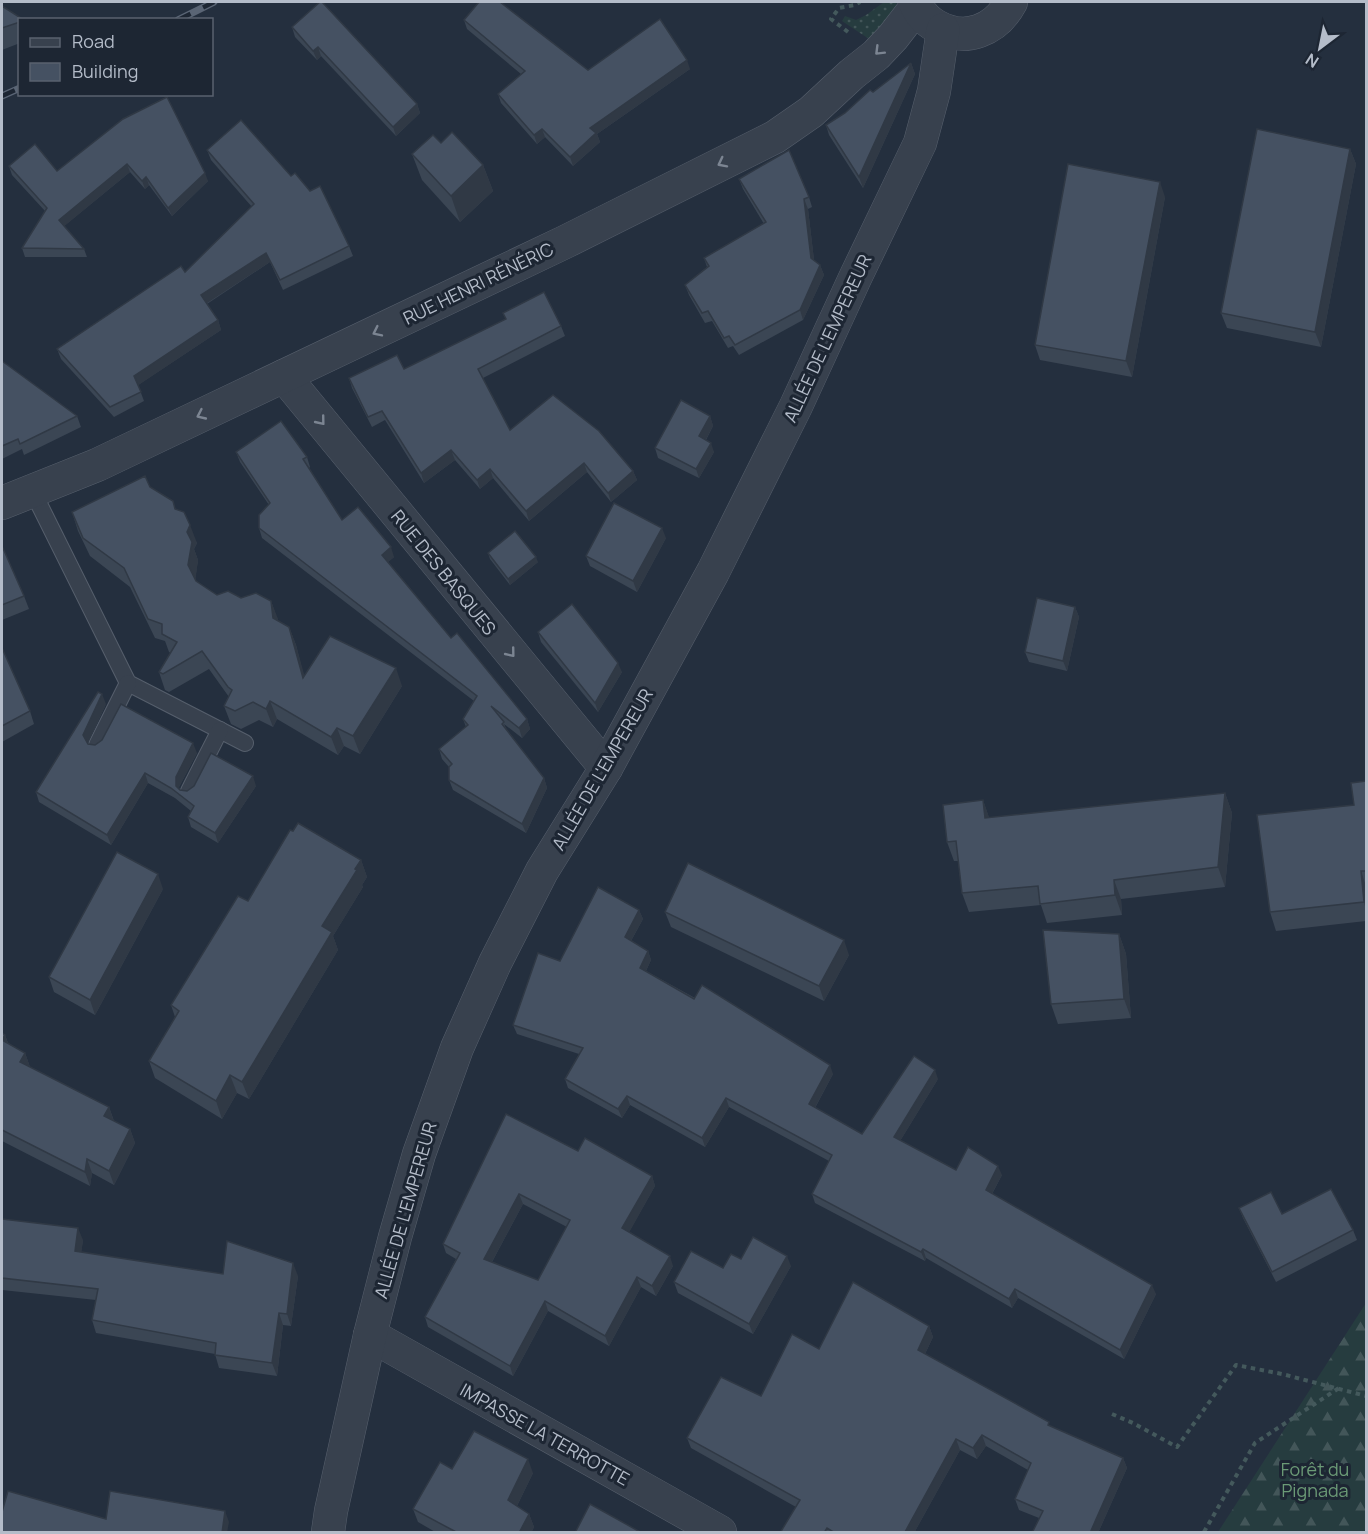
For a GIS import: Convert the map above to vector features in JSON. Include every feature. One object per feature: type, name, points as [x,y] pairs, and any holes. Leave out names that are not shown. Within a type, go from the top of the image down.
[{"type":"street","points":[[916,4],[924,16],[943,30],[960,34],[976,32],[992,25],[1004,14],[1011,2]]},
{"type":"street","name":"RUE HENRI RÉNÉRIC","points":[[2,503],[97,465],[554,247],[775,136],[811,112],[876,55],[893,37],[916,4]]},
{"type":"street","name":"ALLÉE DE L'EMPEREUR","points":[[328,1533],[370,1335],[395,1237],[416,1164],[458,1048],[495,963],[542,871],[606,768],[713,572],[786,427],[855,278],[921,144],[934,91],[943,30]]},
{"type":"street","name":"RUE DES BASQUES","points":[[284,376],[606,768]]},
{"type":"street","name":"IMPASSE LA TERROTTE","points":[[370,1335],[720,1533]]},
{"type":"lane","points":[[32,490],[128,683],[245,743]]},
{"type":"lane","points":[[97,744],[128,683]]},
{"type":"lane","points":[[189,791],[220,730]]},
{"type":"path","points":[[853,35],[831,19],[839,8],[860,2]]},
{"type":"path","points":[[1112,1414],[1177,1447],[1236,1365],[1366,1396]]},
{"type":"path","points":[[1204,1533],[1255,1443],[1339,1388]]},
{"type":"green space","points":[[884,2],[897,2],[891,21],[875,43],[842,21],[845,16],[856,20]]},
{"type":"green space","name":"Forêt du Pignada","points":[[1366,1303],[1366,1532],[1218,1532]]},
{"type":"building","points":[[320,2],[417,104],[393,127],[318,47],[313,51],[292,27]]},
{"type":"building","points":[[479,2],[500,2],[588,70],[660,19],[687,60],[590,128],[596,133],[570,157],[542,129],[534,135],[498,94],[525,71],[464,20]]},
{"type":"building","points":[[2,6],[21,18],[18,18],[18,23],[2,28]]},
{"type":"building","points":[[911,63],[859,177],[826,125],[845,113],[870,90],[873,92]]},
{"type":"building","points":[[167,97],[205,173],[168,208],[146,177],[142,181],[127,164],[59,220],[84,249],[22,248],[47,208],[9,166],[35,144],[57,171],[123,119]]},
{"type":"building","points":[[241,120],[291,176],[295,173],[310,191],[320,186],[349,246],[280,280],[266,253],[201,295],[218,320],[134,376],[141,392],[110,407],[57,349],[181,266],[185,272],[254,204],[207,150]]},
{"type":"building","points":[[1257,129],[1350,149],[1315,332],[1221,313]]},
{"type":"building","points":[[452,132],[483,165],[451,196],[412,154],[433,135],[441,143]]},
{"type":"building","points":[[789,150],[809,197],[804,199],[811,258],[820,265],[800,310],[735,345],[729,336],[724,338],[708,311],[702,313],[685,285],[709,266],[704,258],[766,222],[739,179]]},
{"type":"building","points":[[1068,164],[1160,182],[1126,361],[1035,345]]},
{"type":"building","points":[[544,292],[561,326],[478,369],[510,430],[553,395],[599,431],[633,471],[608,493],[584,463],[526,511],[490,469],[477,480],[451,450],[421,473],[382,411],[368,417],[349,378],[397,355],[404,369],[506,319],[503,313]]},
{"type":"building","points":[[2,361],[77,416],[20,444],[18,439],[2,446]]},
{"type":"building","points":[[681,400],[710,416],[699,436],[711,443],[696,469],[655,448]]},
{"type":"building","points":[[281,421],[307,457],[303,459],[342,520],[358,507],[391,547],[382,555],[451,638],[457,633],[527,719],[519,728],[491,706],[504,722],[502,724],[544,778],[522,824],[449,780],[449,767],[452,764],[439,749],[468,725],[463,719],[477,696],[259,528],[259,515],[270,503],[236,452]]},
{"type":"building","points":[[145,476],[150,487],[173,501],[175,509],[184,512],[190,525],[187,532],[192,542],[188,565],[196,581],[217,595],[228,591],[241,598],[256,593],[271,601],[273,618],[289,627],[303,678],[330,636],[396,668],[353,736],[337,728],[331,737],[270,701],[266,709],[253,702],[235,711],[224,706],[232,690],[202,651],[163,674],[159,672],[177,642],[162,634],[162,624],[148,619],[124,568],[83,538],[72,512]]},
{"type":"building","points":[[614,503],[662,528],[633,581],[586,556]]},
{"type":"building","points":[[515,531],[536,557],[508,579],[488,553]]},
{"type":"building","points":[[2,546],[24,596],[2,605]]},
{"type":"building","points":[[1037,598],[1075,607],[1063,661],[1025,652]]},
{"type":"building","points":[[572,604],[618,663],[595,703],[538,632]]},
{"type":"building","points":[[2,648],[30,711],[2,726]]},
{"type":"building","points":[[98,692],[102,694],[83,735],[88,744],[95,745],[102,740],[121,704],[193,743],[176,777],[176,786],[180,790],[187,791],[194,786],[211,753],[253,776],[215,833],[188,817],[194,806],[171,788],[145,773],[107,835],[36,792]]},
{"type":"building","points":[[1366,781],[1366,871],[1361,871],[1364,902],[1270,912],[1257,815],[1354,805],[1351,783]]},
{"type":"building","points":[[1225,793],[1218,867],[1114,880],[1115,895],[1040,904],[1038,886],[962,893],[956,841],[947,842],[943,805],[983,800],[985,818]]},
{"type":"building","points":[[298,823],[361,860],[322,926],[332,932],[242,1082],[230,1075],[216,1101],[149,1061],[179,1011],[171,1005],[238,896],[248,901],[290,830],[293,831]]},
{"type":"building","points":[[117,852],[158,874],[90,1000],[49,977]]},
{"type":"building","points":[[688,863],[844,940],[819,986],[665,912]]},
{"type":"building","points":[[598,887],[639,910],[625,937],[648,951],[640,968],[694,999],[702,985],[830,1065],[809,1104],[862,1134],[914,1056],[935,1070],[894,1137],[956,1170],[968,1147],[998,1166],[986,1190],[1152,1285],[1120,1350],[1015,1289],[1009,1299],[923,1249],[921,1252],[812,1194],[832,1155],[726,1098],[702,1138],[627,1096],[618,1109],[565,1079],[583,1048],[513,1025],[538,953],[560,961]]},
{"type":"building","points":[[1043,930],[1119,934],[1124,999],[1051,1004]]},
{"type":"building","points":[[2,1040],[25,1053],[20,1062],[109,1107],[104,1116],[130,1129],[109,1171],[87,1159],[85,1172],[2,1130]]},
{"type":"building","points":[[506,1114],[578,1151],[585,1138],[652,1176],[622,1228],[670,1256],[652,1286],[637,1277],[605,1336],[545,1301],[510,1366],[425,1317],[460,1253],[443,1244]],"holes":[[[519,1194],[570,1220],[538,1280],[484,1259]]]},
{"type":"building","points":[[1331,1189],[1353,1230],[1272,1272],[1239,1208],[1271,1192],[1282,1214]]},
{"type":"building","points":[[2,1219],[78,1228],[75,1251],[223,1274],[227,1241],[293,1263],[287,1314],[279,1313],[272,1363],[215,1355],[216,1343],[92,1320],[98,1289],[2,1278]]},
{"type":"building","points":[[753,1237],[787,1256],[749,1324],[674,1282],[691,1251],[723,1268],[731,1254],[741,1259]]},
{"type":"building","points":[[853,1282],[929,1326],[918,1350],[1049,1422],[1048,1425],[1123,1458],[1090,1533],[1032,1533],[1043,1511],[1015,1499],[1031,1463],[982,1435],[973,1448],[956,1439],[906,1533],[835,1533],[827,1528],[824,1533],[780,1533],[800,1500],[687,1438],[721,1377],[761,1396],[792,1334],[819,1349]]},
{"type":"building","points":[[474,1431],[528,1459],[508,1500],[529,1514],[519,1533],[458,1533],[413,1509],[440,1462],[452,1469]]},
{"type":"building","points":[[8,1491],[106,1519],[110,1491],[225,1511],[222,1533],[2,1533],[2,1512]]},
{"type":"building","points":[[590,1504],[642,1533],[575,1533]]},
{"type":"railway","points":[[182,18],[214,2]]},
{"type":"railway","points":[[2,96],[18,89]]}]
